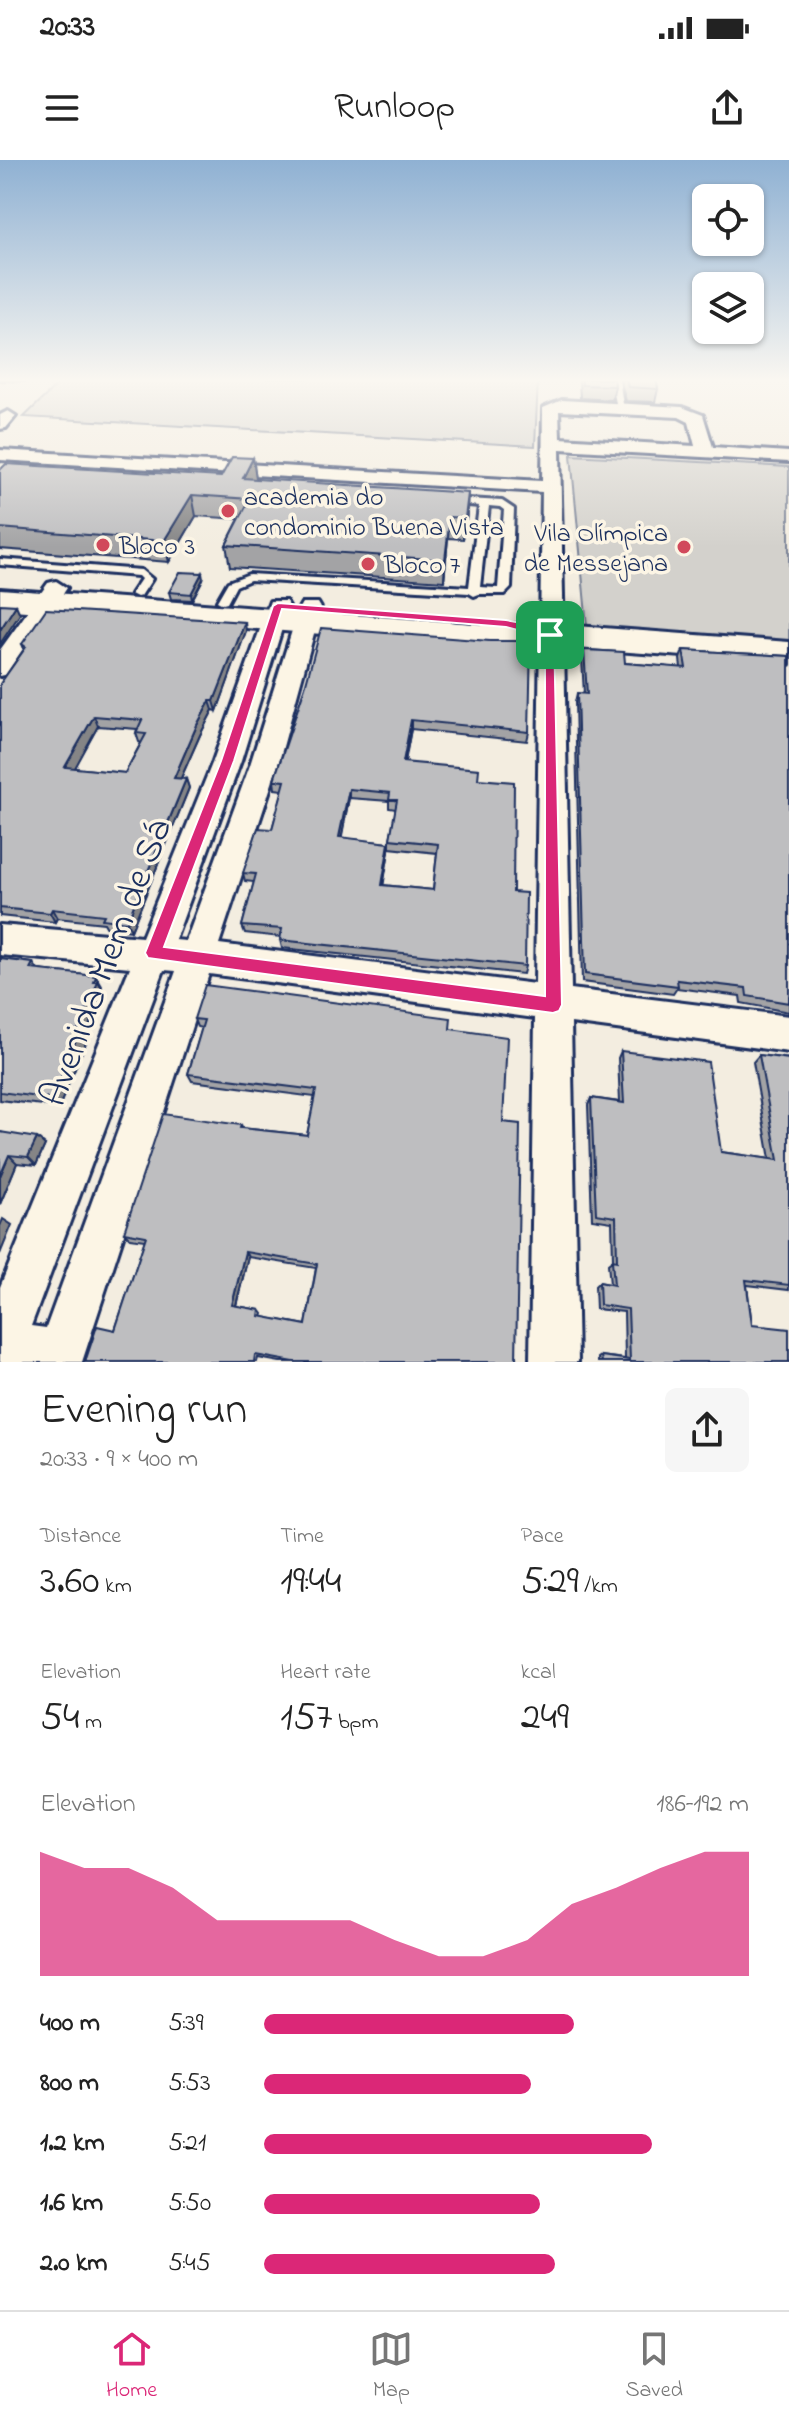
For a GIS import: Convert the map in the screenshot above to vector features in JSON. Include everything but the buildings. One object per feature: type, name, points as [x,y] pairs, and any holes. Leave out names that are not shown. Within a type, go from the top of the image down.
[{"type":"street","points":[[552,435],[554,1362]]},
{"type":"street","points":[[701,435],[705,452]]},
{"type":"street","points":[[552,443],[789,457]]},
{"type":"street","points":[[0,455],[552,487]]},
{"type":"street","points":[[0,583],[50,595],[292,614],[489,636],[550,635],[789,653]]},
{"type":"street","points":[[0,599],[137,594],[223,601],[292,614]]},
{"type":"street","points":[[0,668],[50,595]]},
{"type":"street","points":[[0,1346],[60,1358],[264,765],[292,614]]},
{"type":"street","name":"Avenida Mem de Sá","points":[[0,1346],[227,761],[292,614]]},
{"type":"street","points":[[227,761],[264,765]]},
{"type":"street","points":[[0,940],[197,957],[789,1034]]},
{"type":"lane","points":[[223,601],[232,584],[249,577],[495,594],[505,588],[509,509],[502,504],[440,500]]},
{"type":"lane","points":[[474,593],[484,503]]},
{"type":"lane","points":[[0,562],[141,573],[147,579],[137,594]]},
{"type":"shaded area","points":[[343,435],[535,435],[535,446]]},
{"type":"shaded area","name":"Vila Olímpica de Messejana","points":[[571,455],[789,467],[789,643],[587,626]]},
{"type":"place","name":"academia do condominio Buena Vista","points":[[228,511]]},
{"type":"place","name":"Bloco 3","points":[[103,545]]},
{"type":"place","name":"Vila Olímpica de Messejana","points":[[684,547]]},
{"type":"place","name":"Bloco 7","points":[[368,564]]},
{"type":"route","points":[[278,606],[506,624],[532,628],[550,635],[553,1005],[153,953],[227,761],[278,606]]}]
